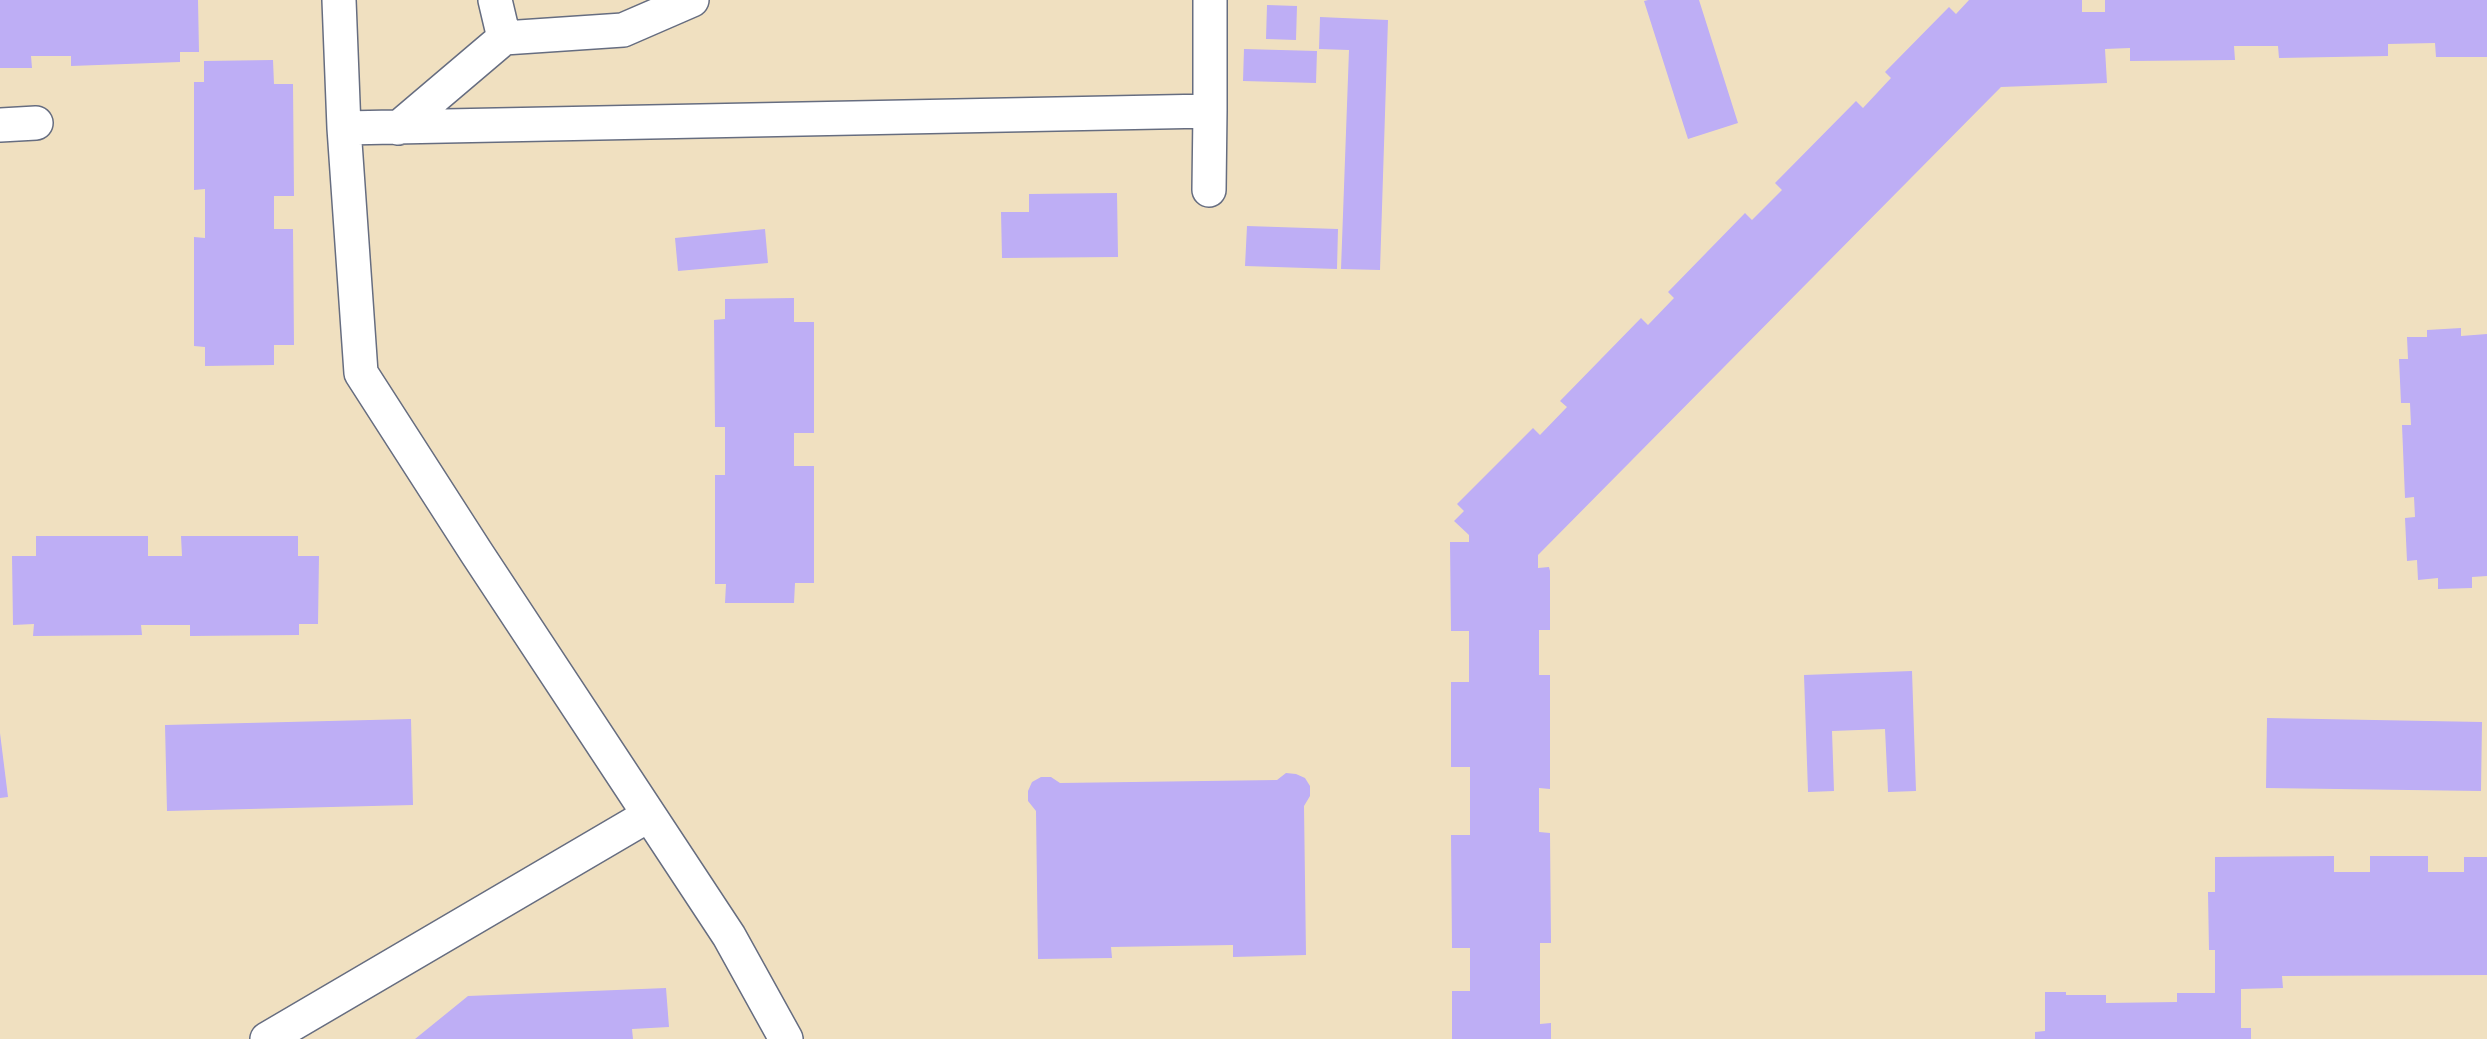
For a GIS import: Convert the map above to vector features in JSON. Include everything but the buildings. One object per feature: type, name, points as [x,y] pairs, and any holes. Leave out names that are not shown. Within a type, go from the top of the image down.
[{"type":"street","points":[[339,0],[344,128],[361,373],[729,936],[786,1039]]},
{"type":"street","points":[[495,0],[504,38]]},
{"type":"street","points":[[398,128],[504,38],[623,30],[692,0]]},
{"type":"street","points":[[1209,190],[1210,0]]},
{"type":"street","points":[[344,128],[1210,111]]},
{"type":"street","points":[[0,125],[36,123]]},
{"type":"street","points":[[267,1039],[649,815]]}]
